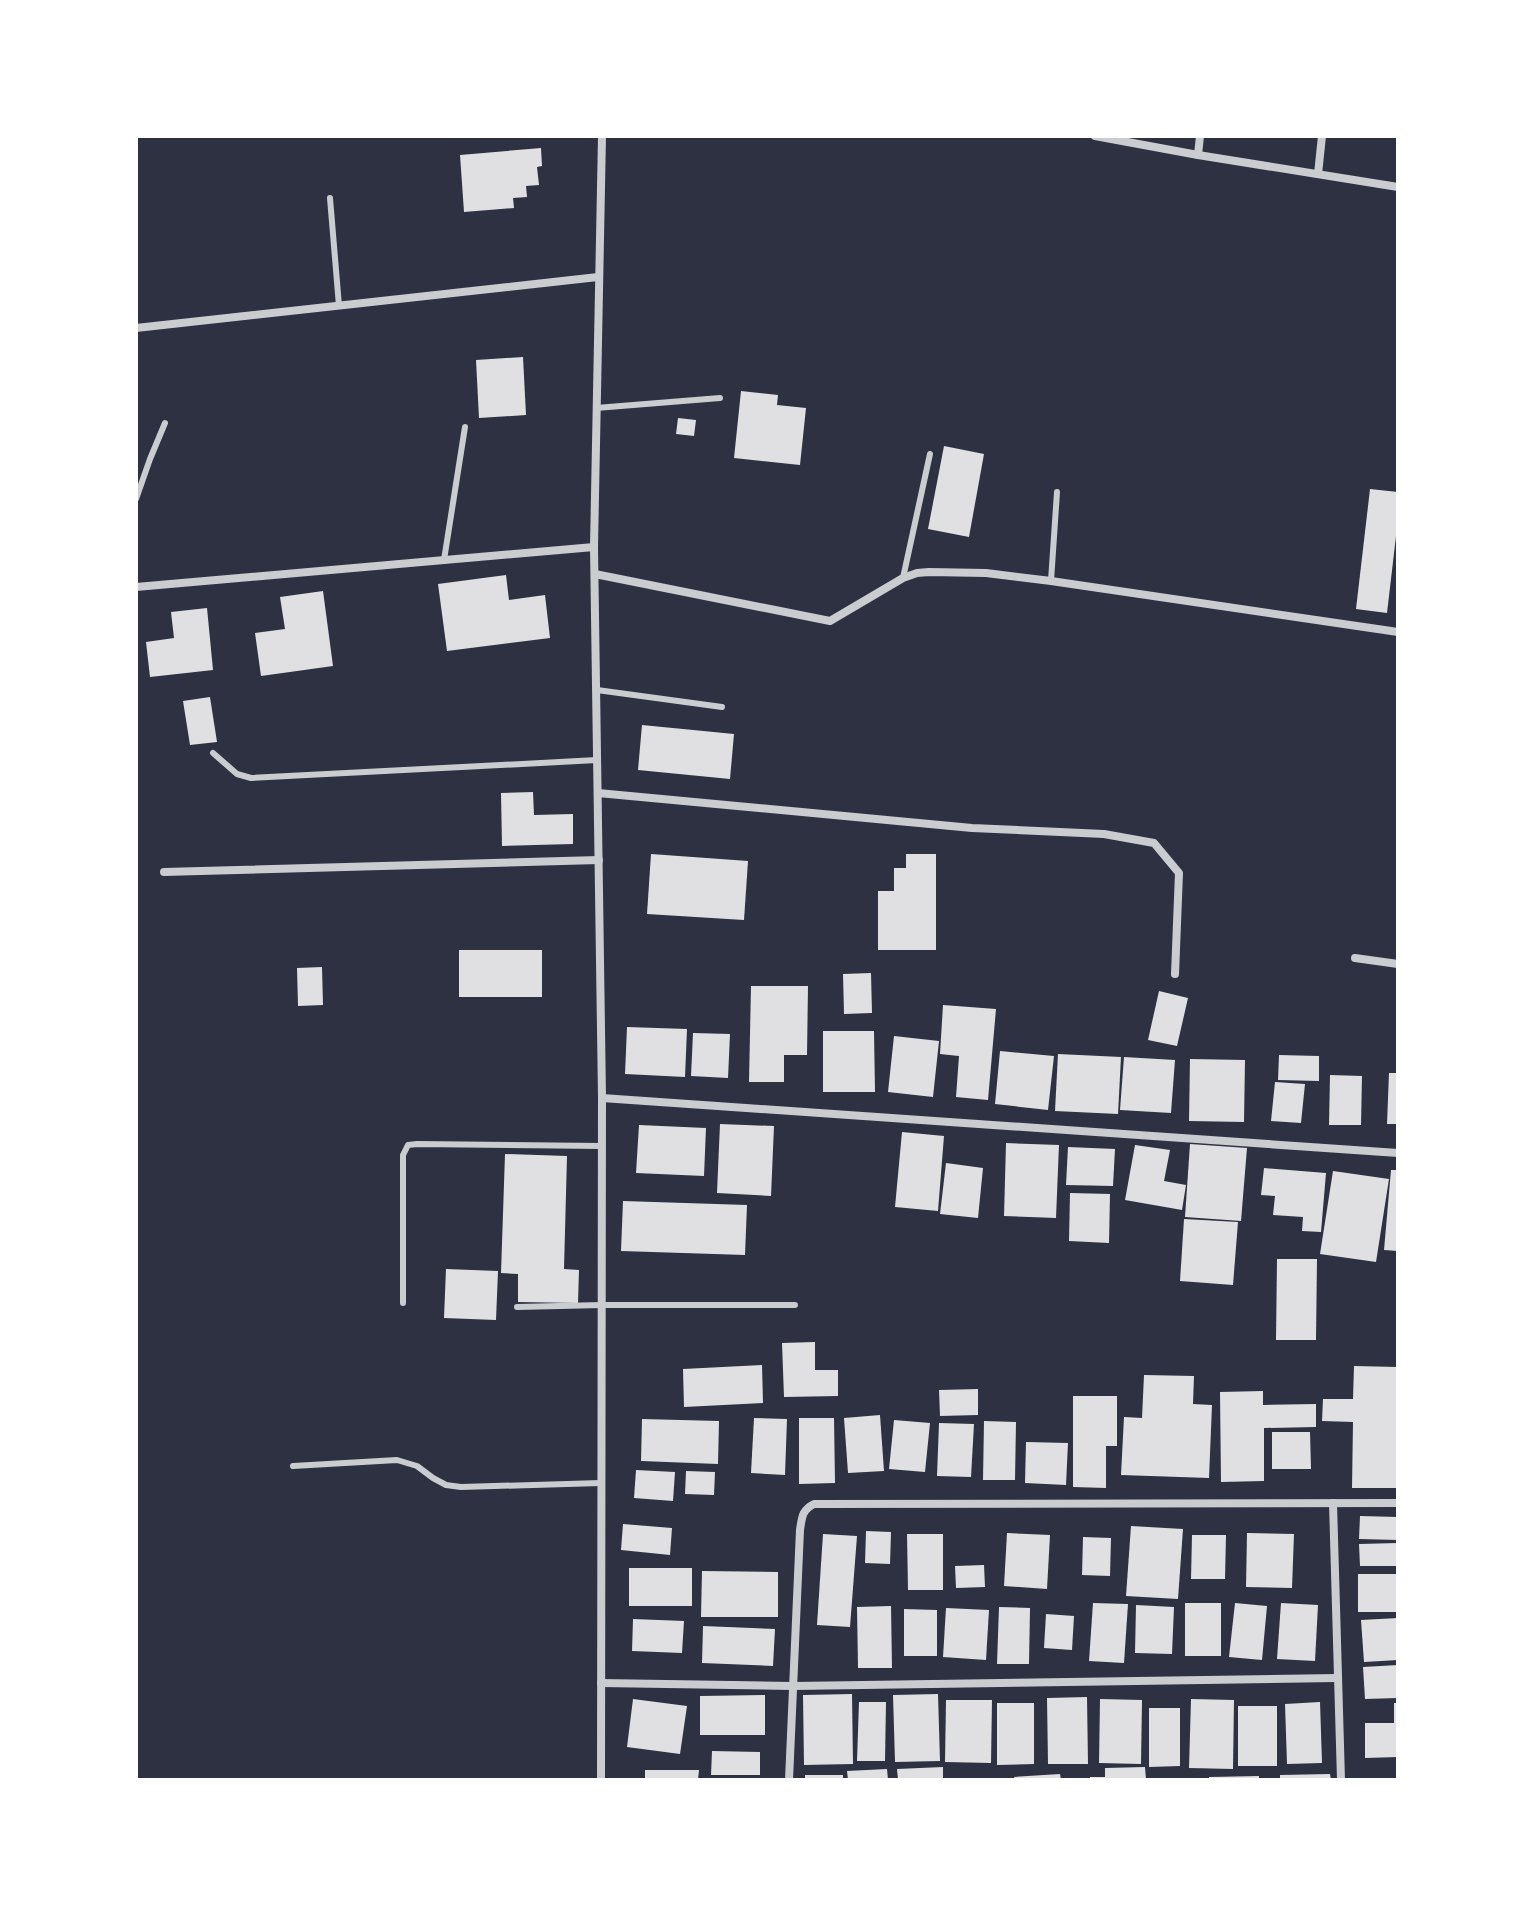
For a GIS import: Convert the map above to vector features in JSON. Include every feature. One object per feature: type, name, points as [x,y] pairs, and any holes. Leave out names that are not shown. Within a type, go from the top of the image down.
[{"type":"street","points":[[601,1780],[602,1098],[594,547],[602,136]]},
{"type":"street","points":[[1095,136],[1398,187]]},
{"type":"street","points":[[1198,155],[1200,136]]},
{"type":"street","points":[[1318,174],[1322,136]]},
{"type":"street","points":[[136,328],[598,277]]},
{"type":"street","points":[[136,587],[594,547]]},
{"type":"street","points":[[595,574],[830,621],[917,573],[986,573],[1398,632]]},
{"type":"street","points":[[598,793],[972,828],[1104,834],[1154,843],[1179,873],[1175,974]]},
{"type":"street","points":[[164,872],[599,860]]},
{"type":"street","points":[[1355,958],[1398,964]]},
{"type":"street","points":[[602,1098],[1398,1153]]},
{"type":"street","points":[[789,1780],[800,1530],[802,1513],[807,1507],[834,1502],[1398,1503]]},
{"type":"street","points":[[1333,1503],[1341,1780]]},
{"type":"street","points":[[601,1683],[793,1686],[1337,1678]]},
{"type":"lane","points":[[330,198],[339,306]]},
{"type":"lane","points":[[596,408],[720,398]]},
{"type":"lane","points":[[136,499],[165,423]]},
{"type":"lane","points":[[444,560],[465,427]]},
{"type":"lane","points":[[903,578],[930,454]]},
{"type":"lane","points":[[1051,581],[1057,492]]},
{"type":"lane","points":[[597,690],[722,707]]},
{"type":"lane","points":[[213,753],[237,774],[251,778],[597,760]]},
{"type":"lane","points":[[403,1303],[403,1155],[408,1145],[602,1146]]},
{"type":"lane","points":[[517,1307],[795,1305]]},
{"type":"lane","points":[[293,1466],[397,1460],[417,1466],[446,1485],[461,1487],[601,1483]]},
{"type":"building","points":[[541,148],[542,166],[537,167],[539,185],[526,186],[527,197],[513,198],[514,208],[464,212],[460,155]]},
{"type":"building","points":[[523,357],[526,415],[479,418],[476,360]]},
{"type":"building","points":[[741,391],[778,395],[777,405],[806,408],[800,465],[734,458]]},
{"type":"building","points":[[678,418],[696,420],[694,436],[676,434]]},
{"type":"building","points":[[944,446],[984,454],[969,537],[928,529]]},
{"type":"building","points":[[1370,489],[1398,492],[1398,519],[1387,613],[1356,609]]},
{"type":"building","points":[[506,575],[509,600],[545,595],[550,638],[447,651],[438,584]]},
{"type":"building","points":[[323,591],[333,666],[261,676],[255,633],[285,629],[280,597]]},
{"type":"building","points":[[207,608],[213,670],[150,677],[146,642],[174,638],[171,612]]},
{"type":"building","points":[[210,697],[217,742],[190,745],[183,701]]},
{"type":"building","points":[[642,725],[734,734],[730,779],[638,770]]},
{"type":"building","points":[[533,792],[534,815],[573,814],[573,844],[502,846],[501,793]]},
{"type":"building","points":[[651,854],[748,861],[744,920],[647,914]]},
{"type":"building","points":[[906,854],[936,854],[936,950],[878,950],[878,891],[894,891],[894,868],[906,868]]},
{"type":"building","points":[[459,950],[542,950],[542,997],[459,997]]},
{"type":"building","points":[[322,967],[323,1005],[298,1006],[297,968]]},
{"type":"building","points":[[871,973],[872,1013],[844,1014],[843,974]]},
{"type":"building","points":[[751,986],[808,986],[807,1055],[784,1055],[784,1082],[749,1082]]},
{"type":"building","points":[[1159,991],[1188,998],[1177,1046],[1148,1040]]},
{"type":"building","points":[[943,1005],[996,1009],[988,1100],[956,1097],[959,1056],[940,1054]]},
{"type":"building","points":[[627,1027],[687,1029],[685,1077],[625,1074]]},
{"type":"building","points":[[823,1031],[874,1031],[875,1092],[823,1092]]},
{"type":"building","points":[[693,1033],[730,1034],[728,1078],[691,1076]]},
{"type":"building","points":[[894,1036],[939,1041],[933,1097],[888,1092]]},
{"type":"building","points":[[1000,1051],[1054,1056],[1048,1110],[995,1104]]},
{"type":"building","points":[[1058,1054],[1121,1057],[1118,1114],[1055,1111]]},
{"type":"building","points":[[1279,1055],[1319,1056],[1319,1081],[1278,1080]]},
{"type":"building","points":[[1124,1057],[1175,1060],[1171,1113],[1120,1110]]},
{"type":"building","points":[[1190,1059],[1245,1060],[1244,1122],[1189,1121]]},
{"type":"building","points":[[1389,1073],[1398,1073],[1398,1124],[1387,1124]]},
{"type":"building","points":[[1330,1075],[1362,1076],[1361,1125],[1329,1125]]},
{"type":"building","points":[[1275,1082],[1305,1084],[1301,1123],[1271,1121]]},
{"type":"building","points":[[720,1124],[774,1126],[771,1196],[717,1193]]},
{"type":"building","points":[[639,1125],[706,1128],[704,1176],[636,1173]]},
{"type":"building","points":[[902,1132],[944,1136],[938,1211],[895,1207]]},
{"type":"building","points":[[1006,1143],[1059,1145],[1056,1218],[1004,1216]]},
{"type":"building","points":[[1190,1144],[1247,1148],[1241,1221],[1185,1217]]},
{"type":"building","points":[[1135,1145],[1170,1150],[1164,1181],[1186,1185],[1182,1210],[1125,1200]]},
{"type":"building","points":[[1068,1147],[1115,1149],[1113,1186],[1066,1185]]},
{"type":"building","points":[[505,1154],[567,1156],[564,1269],[579,1270],[578,1303],[518,1302],[518,1274],[501,1273]]},
{"type":"building","points":[[946,1163],[983,1168],[978,1218],[940,1214]]},
{"type":"building","points":[[1264,1168],[1326,1173],[1321,1232],[1302,1231],[1303,1217],[1273,1215],[1275,1196],[1261,1195]]},
{"type":"building","points":[[1391,1170],[1398,1170],[1398,1251],[1384,1250]]},
{"type":"building","points":[[1333,1171],[1389,1179],[1376,1262],[1320,1254]]},
{"type":"building","points":[[1070,1193],[1110,1194],[1109,1243],[1069,1241]]},
{"type":"building","points":[[623,1201],[747,1205],[745,1255],[621,1251]]},
{"type":"building","points":[[1184,1219],[1238,1222],[1233,1285],[1180,1281]]},
{"type":"building","points":[[1277,1259],[1317,1259],[1316,1340],[1276,1340]]},
{"type":"building","points":[[446,1269],[498,1271],[496,1320],[444,1318]]},
{"type":"building","points":[[815,1342],[815,1370],[838,1370],[838,1396],[784,1397],[782,1343]]},
{"type":"building","points":[[762,1365],[763,1403],[684,1407],[683,1369]]},
{"type":"building","points":[[1354,1366],[1398,1367],[1398,1488],[1352,1488],[1353,1422],[1322,1421],[1323,1399],[1353,1399]]},
{"type":"building","points":[[1144,1375],[1194,1376],[1193,1404],[1212,1405],[1209,1478],[1121,1475],[1124,1417],[1142,1418]]},
{"type":"building","points":[[978,1389],[978,1415],[940,1416],[939,1390]]},
{"type":"building","points":[[1263,1391],[1263,1405],[1316,1404],[1316,1427],[1264,1428],[1264,1481],[1221,1482],[1220,1392]]},
{"type":"building","points":[[1073,1396],[1117,1396],[1117,1446],[1106,1446],[1106,1488],[1073,1487]]},
{"type":"building","points":[[880,1415],[884,1471],[848,1473],[844,1418]]},
{"type":"building","points":[[754,1418],[787,1419],[785,1475],[751,1473]]},
{"type":"building","points":[[799,1418],[834,1418],[835,1483],[799,1484]]},
{"type":"building","points":[[642,1419],[719,1421],[718,1464],[641,1461]]},
{"type":"building","points":[[894,1420],[930,1423],[925,1472],[889,1469]]},
{"type":"building","points":[[984,1421],[1016,1422],[1015,1480],[983,1480]]},
{"type":"building","points":[[939,1423],[974,1424],[971,1477],[937,1476]]},
{"type":"building","points":[[1272,1432],[1310,1432],[1311,1469],[1272,1469]]},
{"type":"building","points":[[1026,1442],[1068,1443],[1066,1485],[1025,1483]]},
{"type":"building","points":[[636,1470],[675,1472],[673,1501],[634,1498]]},
{"type":"building","points":[[686,1471],[715,1472],[714,1495],[685,1494]]},
{"type":"building","points":[[1360,1516],[1398,1517],[1398,1540],[1359,1539]]},
{"type":"building","points":[[623,1524],[672,1528],[670,1555],[621,1550]]},
{"type":"building","points":[[1131,1526],[1183,1529],[1178,1599],[1126,1596]]},
{"type":"building","points":[[866,1531],[891,1532],[890,1564],[865,1563]]},
{"type":"building","points":[[1007,1533],[1050,1535],[1047,1589],[1004,1586]]},
{"type":"building","points":[[1247,1533],[1294,1534],[1292,1588],[1246,1587]]},
{"type":"building","points":[[823,1534],[857,1536],[850,1627],[817,1625]]},
{"type":"building","points":[[907,1534],[943,1534],[943,1590],[908,1590]]},
{"type":"building","points":[[1192,1535],[1226,1535],[1225,1579],[1191,1579]]},
{"type":"building","points":[[1083,1537],[1111,1538],[1110,1576],[1082,1575]]},
{"type":"building","points":[[1398,1543],[1398,1566],[1360,1566],[1359,1544]]},
{"type":"building","points":[[984,1565],[985,1587],[956,1588],[955,1566]]},
{"type":"building","points":[[629,1568],[692,1568],[692,1606],[629,1606]]},
{"type":"building","points":[[702,1571],[778,1572],[778,1617],[701,1617]]},
{"type":"building","points":[[1358,1574],[1398,1574],[1398,1612],[1358,1612]]},
{"type":"building","points":[[1093,1603],[1128,1604],[1124,1663],[1089,1661]]},
{"type":"building","points":[[1185,1603],[1221,1603],[1221,1656],[1185,1656]]},
{"type":"building","points":[[1235,1603],[1267,1606],[1262,1660],[1229,1657]]},
{"type":"building","points":[[1281,1603],[1318,1605],[1315,1661],[1277,1659]]},
{"type":"building","points":[[1136,1605],[1174,1607],[1172,1654],[1135,1653]]},
{"type":"building","points":[[891,1606],[892,1668],[858,1668],[857,1607]]},
{"type":"building","points":[[999,1607],[1030,1608],[1029,1664],[997,1664]]},
{"type":"building","points":[[946,1608],[989,1610],[986,1660],[943,1657]]},
{"type":"building","points":[[904,1609],[937,1610],[937,1656],[904,1656]]},
{"type":"building","points":[[1046,1614],[1074,1616],[1072,1650],[1044,1648]]},
{"type":"building","points":[[1398,1618],[1398,1660],[1364,1662],[1361,1620]]},
{"type":"building","points":[[633,1619],[684,1621],[682,1653],[632,1651]]},
{"type":"building","points":[[703,1626],[775,1629],[773,1666],[702,1663]]},
{"type":"building","points":[[1398,1665],[1398,1698],[1365,1699],[1363,1667]]},
{"type":"building","points":[[852,1694],[853,1764],[804,1765],[803,1695]]},
{"type":"building","points":[[938,1694],[940,1761],[895,1762],[893,1695]]},
{"type":"building","points":[[765,1695],[765,1735],[700,1735],[700,1696]]},
{"type":"building","points":[[1087,1697],[1088,1764],[1048,1764],[1047,1698]]},
{"type":"building","points":[[633,1699],[687,1706],[680,1754],[627,1747]]},
{"type":"building","points":[[1100,1699],[1142,1700],[1141,1764],[1099,1763]]},
{"type":"building","points":[[1191,1699],[1234,1700],[1233,1769],[1189,1768]]},
{"type":"building","points":[[946,1700],[992,1700],[991,1763],[945,1762]]},
{"type":"building","points":[[859,1702],[886,1702],[885,1761],[857,1761]]},
{"type":"building","points":[[1320,1702],[1322,1763],[1287,1764],[1285,1704]]},
{"type":"building","points":[[997,1703],[1034,1703],[1034,1764],[997,1765]]},
{"type":"building","points":[[1394,1703],[1398,1703],[1398,1757],[1365,1758],[1365,1723],[1394,1723]]},
{"type":"building","points":[[1238,1706],[1277,1706],[1277,1766],[1238,1766]]},
{"type":"building","points":[[1149,1708],[1180,1708],[1180,1766],[1149,1767]]},
{"type":"building","points":[[712,1751],[760,1752],[760,1775],[711,1775]]},
{"type":"building","points":[[943,1767],[943,1780],[898,1780],[897,1769]]},
{"type":"building","points":[[1145,1767],[1146,1780],[1090,1780],[1090,1777],[1105,1777],[1105,1768]]},
{"type":"building","points":[[887,1769],[888,1780],[848,1780],[847,1771]]},
{"type":"building","points":[[645,1770],[699,1770],[698,1780],[645,1780]]},
{"type":"building","points":[[1060,1774],[1061,1780],[1015,1780],[1014,1777]]},
{"type":"building","points":[[1330,1774],[1331,1780],[1280,1780],[1280,1775]]},
{"type":"building","points":[[805,1775],[843,1775],[843,1780],[805,1780]]},
{"type":"building","points":[[1259,1776],[1259,1780],[1209,1780],[1209,1777]]}]
